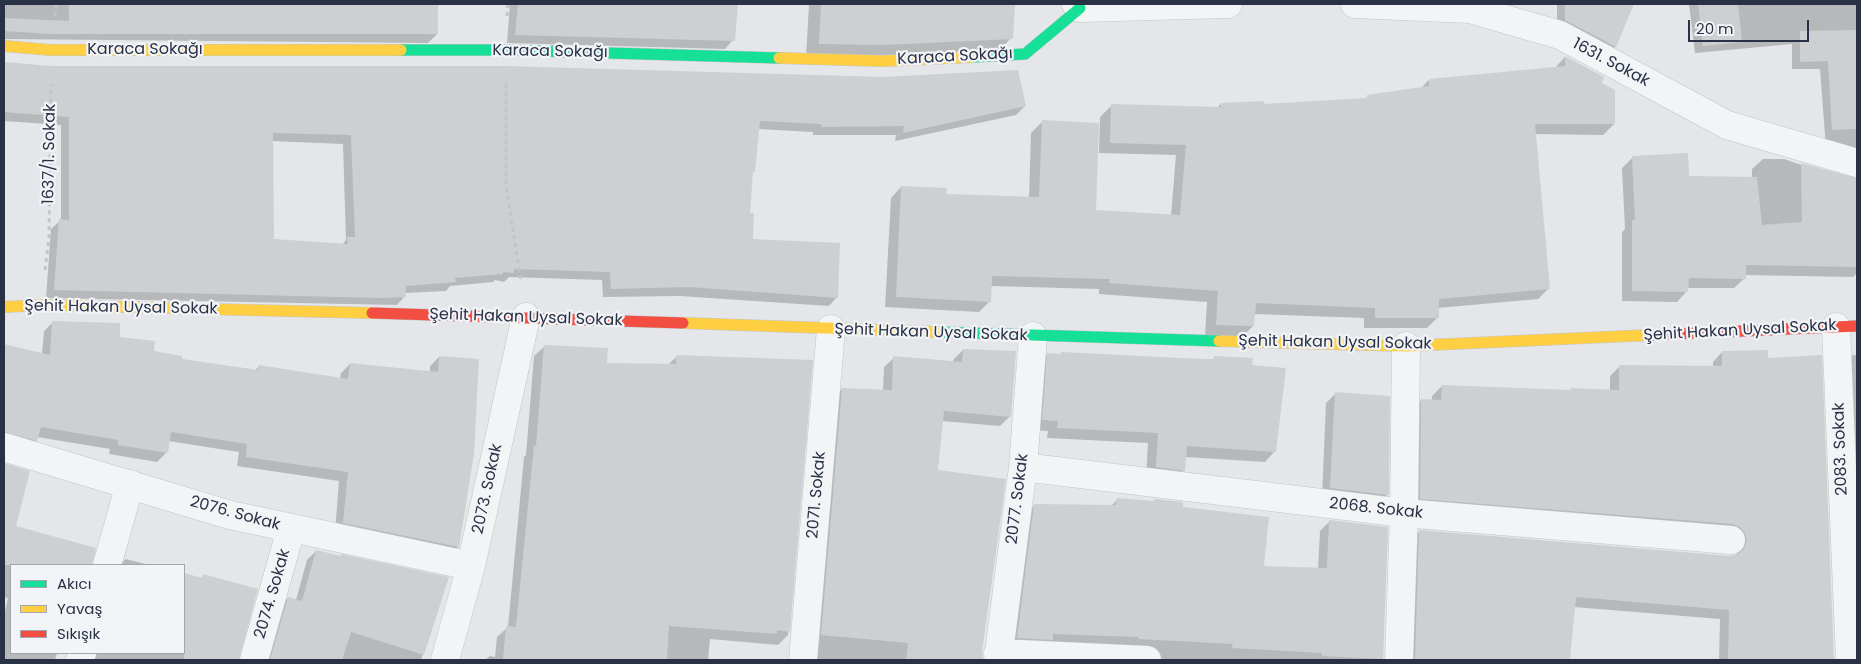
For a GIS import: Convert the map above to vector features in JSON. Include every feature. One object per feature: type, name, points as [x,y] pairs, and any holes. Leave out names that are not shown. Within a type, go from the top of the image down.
[{"type":"main road","name":"Karaca Sokağı","points":[[4,46],[51,50],[506,50],[883,61],[1026,54],[1078,6]]},
{"type":"main road","name":"Şehit Hakan Uysal Sokak","points":[[4,307],[41,305],[526,317],[1033,336],[1406,346],[1847,326]]},
{"type":"street","points":[[1078,6],[1228,4]]},
{"type":"street","name":"1631. Sokak","points":[[1355,4],[1470,9],[1560,35],[1727,126],[1857,163]]},
{"type":"street","name":"2073. Sokak","points":[[445,660],[471,566],[526,317]]},
{"type":"street","name":"2083. Sokak","points":[[1847,326],[1850,660]]},
{"type":"street","name":"2071. Sokak","points":[[803,660],[831,329]]},
{"type":"street","name":"2077. Sokak","points":[[998,657],[1023,467],[1033,336]]},
{"type":"street","points":[[1399,660],[1404,513],[1406,346]]},
{"type":"street","name":"2076. Sokak","points":[[4,447],[230,515],[471,566]]},
{"type":"street","name":"2068. Sokak","points":[[1023,467],[1404,513],[1731,540]]},
{"type":"street","points":[[107,564],[130,484]]},
{"type":"street","name":"2074. Sokak","points":[[254,660],[291,529]]},
{"type":"street","points":[[998,657],[1147,660]]},
{"type":"path","name":"1637/1. Sokak","points":[[41,305],[49,238],[51,50],[56,4]]},
{"type":"path","points":[[508,4],[506,185],[526,317]]},
{"type":"building","points":[[69,4],[438,4],[438,34],[52,34],[4,31],[4,18],[69,21]]},
{"type":"building","points":[[518,4],[738,4],[735,41],[515,35]]},
{"type":"building","points":[[821,4],[1015,4],[1013,39],[883,45],[819,44]]},
{"type":"building","points":[[1565,4],[1634,4],[1616,47],[1565,20]]},
{"type":"building","points":[[1698,4],[1738,4],[1742,42],[1703,46]]},
{"type":"building","points":[[1857,30],[1857,129],[1832,130],[1828,61],[1800,62],[1800,31]]},
{"type":"building","points":[[1565,56],[1604,77],[1602,83],[1615,90],[1615,124],[1535,124],[1550,289],[1439,299],[1439,318],[1375,318],[1375,308],[1256,303],[1254,326],[1216,325],[1218,291],[1109,283],[1110,279],[992,276],[991,302],[896,297],[901,186],[947,188],[946,194],[1039,197],[1042,120],[1099,123],[1096,210],[1180,215],[1186,145],[1110,143],[1111,104],[1221,107],[1221,103],[1264,101],[1264,104],[1367,98],[1367,95],[1429,86],[1429,79],[1565,66]]},
{"type":"building","points":[[4,62],[51,66],[506,66],[883,77],[1018,70],[1026,106],[903,133],[904,126],[822,127],[821,124],[760,121],[750,213],[754,213],[753,239],[840,243],[838,298],[690,287],[611,289],[610,272],[514,269],[514,273],[503,272],[503,274],[455,278],[456,282],[406,286],[406,297],[380,298],[54,290],[59,219],[69,220],[69,117],[4,112]],"holes":[[[273,133],[351,135],[355,237],[347,237],[348,244],[274,239]]]},
{"type":"building","points":[[1688,153],[1689,176],[1757,177],[1762,225],[1802,222],[1801,163],[1857,178],[1857,267],[1746,265],[1746,279],[1689,278],[1688,292],[1632,291],[1632,220],[1635,220],[1632,156]]},
{"type":"building","points":[[52,321],[120,323],[120,337],[155,341],[154,351],[182,356],[182,359],[258,370],[259,365],[348,379],[350,363],[438,372],[439,356],[479,359],[474,454],[459,547],[343,523],[348,472],[246,457],[247,444],[171,432],[168,453],[118,445],[118,440],[41,427],[37,441],[4,432],[4,344],[50,355]]},
{"type":"building","points":[[544,345],[608,348],[607,363],[676,364],[676,355],[813,360],[790,632],[777,630],[777,634],[669,626],[667,660],[503,660],[506,626],[516,627],[534,445],[536,446]]},
{"type":"building","points":[[963,349],[1016,351],[1011,417],[944,411],[938,470],[1006,479],[982,652],[983,660],[906,660],[908,643],[821,635],[842,388],[892,390],[893,356],[962,362]]},
{"type":"building","points":[[1768,350],[1768,358],[1822,355],[1834,660],[1728,660],[1729,610],[1576,597],[1570,660],[1415,660],[1419,530],[1730,556],[1744,549],[1747,541],[1745,533],[1740,527],[1732,524],[1420,499],[1421,399],[1441,400],[1442,385],[1619,390],[1619,365],[1722,366],[1722,351]]},
{"type":"building","points":[[1061,352],[1201,359],[1214,359],[1214,356],[1253,358],[1252,365],[1286,368],[1276,452],[1187,446],[1185,471],[1156,467],[1158,433],[1057,428],[1058,421],[1042,420],[1047,353],[1061,354]]},
{"type":"building","points":[[1335,392],[1390,396],[1389,495],[1330,488]]},
{"type":"building","points":[[4,463],[30,471],[16,526],[96,548],[92,564],[4,565]]},
{"type":"building","points":[[1117,498],[1183,502],[1183,507],[1269,517],[1264,566],[1327,568],[1329,520],[1388,527],[1383,659],[1322,656],[1322,653],[1232,648],[1233,644],[1138,639],[1138,637],[1053,634],[1053,640],[1017,638],[1034,504],[1116,505]]},
{"type":"building","points":[[316,550],[449,577],[424,655],[351,632],[342,660],[270,660],[288,597],[302,601]]},
{"type":"building","points":[[185,573],[202,578],[203,574],[258,589],[239,660],[184,660]]},
{"type":"traffic: fast","points":[[972,57],[1025,54],[1080,8]]},
{"type":"traffic: fast","points":[[401,50],[506,50],[779,58]]},
{"type":"traffic: fast","points":[[938,332],[1219,341]]},
{"type":"traffic: slow","points":[[4,46],[51,50],[401,50]]},
{"type":"traffic: slow","points":[[779,58],[883,61],[972,57]]},
{"type":"traffic: slow","points":[[4,307],[41,305],[372,313]]},
{"type":"traffic: slow","points":[[683,323],[938,332]]},
{"type":"traffic: slow","points":[[1219,341],[1406,346],[1651,335]]},
{"type":"traffic: jam","points":[[372,313],[683,323]]},
{"type":"traffic: jam","points":[[1651,335],[1857,326]]}]
